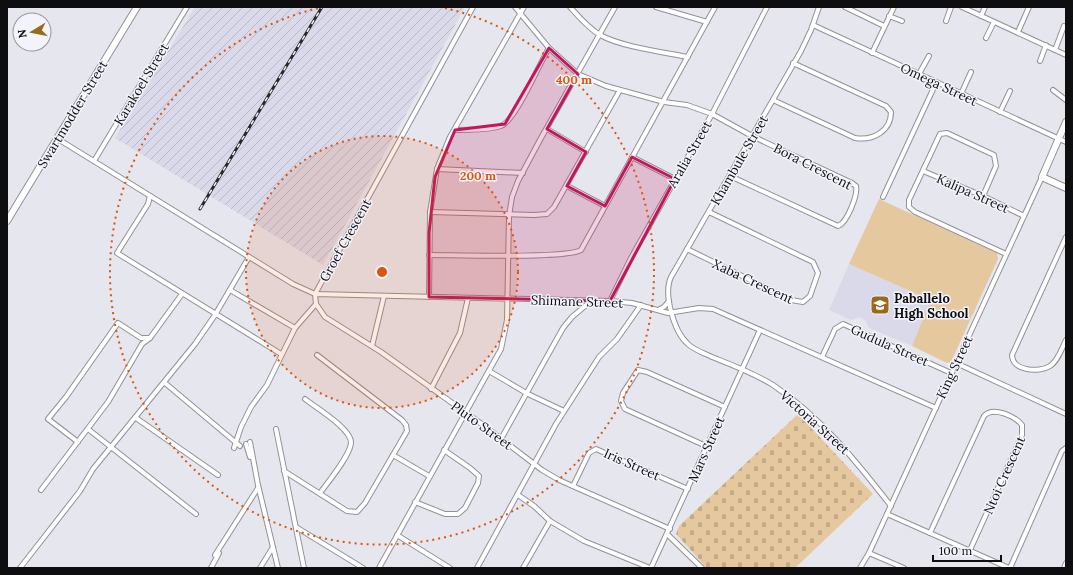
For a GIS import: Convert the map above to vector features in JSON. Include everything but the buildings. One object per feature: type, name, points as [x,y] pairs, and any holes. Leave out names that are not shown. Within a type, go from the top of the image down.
[{"type":"main road","name":"Swartmodder Street","points":[[7,221],[137,7]]},
{"type":"main road","name":"King Street","points":[[1042,177],[1066,122]]},
{"type":"main road","points":[[1042,177],[1066,188]]},
{"type":"street","name":"Karakoel Street","points":[[94,161],[187,7]]},
{"type":"street","name":"Groef Crescent","points":[[58,139],[301,289],[315,294],[473,7]]},
{"type":"street","points":[[515,7],[549,48],[578,74]]},
{"type":"street","points":[[428,297],[430,212],[437,169],[455,130],[524,7]]},
{"type":"street","points":[[570,7],[586,24],[600,35],[634,45],[688,57]]},
{"type":"street","points":[[379,568],[429,476],[490,371],[504,341],[508,299],[509,214],[512,198],[523,173],[615,7]]},
{"type":"street","points":[[656,7],[707,22]]},
{"type":"street","points":[[429,255],[552,255],[577,252],[586,243],[715,7]]},
{"type":"street","name":"Aralia Street","points":[[610,301],[631,258],[712,114],[767,7]]},
{"type":"street","name":"Khambule Street","points":[[673,313],[667,291],[669,282],[773,100],[813,25],[819,7]]},
{"type":"street","points":[[845,7],[884,26]]},
{"type":"street","points":[[872,53],[894,7]]},
{"type":"street","points":[[946,21],[951,7]]},
{"type":"street","points":[[962,7],[1066,55]]},
{"type":"street","points":[[981,16],[985,7]]},
{"type":"street","points":[[1018,32],[1029,7]]},
{"type":"street","points":[[889,16],[902,21]]},
{"type":"street","points":[[986,38],[994,22]]},
{"type":"street","name":"Omega Street","points":[[813,25],[832,32],[872,53],[1066,142]]},
{"type":"street","points":[[1055,50],[1064,26]]},
{"type":"street","points":[[1040,60],[1046,45]]},
{"type":"street","points":[[455,130],[493,127],[505,124],[520,103],[549,48]]},
{"type":"street","points":[[919,74],[929,56]]},
{"type":"street","points":[[773,100],[856,138],[865,139],[877,136],[882,133],[887,125],[891,112],[886,106],[793,63]]},
{"type":"street","points":[[961,94],[971,72]]},
{"type":"street","name":"Bora Crescent","points":[[578,74],[620,90],[664,102],[687,106],[712,114],[752,136],[855,185],[857,192],[845,221],[841,225],[836,225],[730,176]]},
{"type":"street","points":[[883,197],[936,83]]},
{"type":"street","points":[[430,212],[534,215],[547,214],[554,207],[567,186],[620,90]]},
{"type":"street","points":[[1000,112],[1010,90]]},
{"type":"street","points":[[1053,90],[1066,100]]},
{"type":"street","points":[[547,129],[586,152]]},
{"type":"street","points":[[983,196],[996,166],[994,156],[968,142],[943,133],[938,137],[908,205],[911,210],[1006,254]]},
{"type":"street","points":[[632,157],[675,179]]},
{"type":"street","points":[[437,169],[523,173]]},
{"type":"street","name":"Kalipa Street","points":[[923,171],[983,196],[1024,216]]},
{"type":"street","name":"King Street","points":[[860,568],[869,553],[891,506],[1042,177]]},
{"type":"street","points":[[567,186],[605,206]]},
{"type":"street","points":[[150,196],[148,204],[117,253],[215,315],[281,354]]},
{"type":"street","name":"Xaba Crescent","points":[[687,250],[791,300],[803,302],[810,296],[818,273],[814,262],[709,212]]},
{"type":"street","points":[[1066,237],[1014,352],[1013,361],[1019,366],[1029,369],[1044,369],[1054,363],[1066,340]]},
{"type":"street","points":[[20,568],[80,491],[93,469],[165,383],[215,315],[249,257]]},
{"type":"street","points":[[230,290],[295,328]]},
{"type":"street","points":[[41,490],[108,402],[142,344],[150,338],[182,294]]},
{"type":"street","name":"Shimane Street","points":[[315,294],[610,301],[673,313],[699,308],[713,309],[936,408]]},
{"type":"street","points":[[234,448],[241,427],[251,407],[267,384],[295,328],[316,304],[315,294]]},
{"type":"street","points":[[372,346],[384,296]]},
{"type":"street","points":[[432,389],[460,333],[468,298]]},
{"type":"street","points":[[501,439],[528,394],[540,367],[563,328],[572,317],[591,301]]},
{"type":"street","points":[[657,310],[664,307],[669,301]]},
{"type":"street","name":"Pluto Street","points":[[316,304],[325,316],[372,346],[466,412],[549,474],[670,529]]},
{"type":"street","points":[[477,568],[564,412],[599,357],[617,339],[641,306]]},
{"type":"street","name":"Victoria Street","points":[[673,313],[680,332],[688,344],[693,348],[742,369],[772,384],[827,430],[852,457],[891,506]]},
{"type":"street","points":[[78,442],[48,419],[66,397],[118,324],[141,338],[150,338]]},
{"type":"street","name":"Gudula Street","points":[[822,357],[835,329],[843,324],[951,373]]},
{"type":"street","name":"Mars Street","points":[[650,568],[670,529],[706,446],[760,330]]},
{"type":"street","points":[[284,471],[347,511],[357,512],[365,504],[407,431],[405,423],[317,355]]},
{"type":"street","points":[[956,363],[1066,414]]},
{"type":"street","points":[[706,446],[624,409],[621,400],[623,392],[638,370],[647,372],[725,407]]},
{"type":"street","points":[[490,371],[528,394],[564,412]]},
{"type":"street","points":[[165,383],[240,446]]},
{"type":"street","points":[[305,399],[347,432],[351,440],[348,451],[320,493]]},
{"type":"street","name":"Ntoi Crescent","points":[[930,533],[984,416],[989,412],[995,411],[1015,419],[1022,425],[1022,435],[970,550]]},
{"type":"street","points":[[136,418],[218,475]]},
{"type":"street","points":[[88,429],[196,514]]},
{"type":"street","points":[[276,429],[304,568]]},
{"type":"street","points":[[216,555],[259,487],[248,443],[258,485],[273,547],[278,568]]},
{"type":"street","points":[[887,514],[1009,568],[1062,451],[1066,448]]},
{"type":"street","name":"Iris Street","points":[[573,486],[589,453],[596,449],[688,489]]},
{"type":"street","points":[[415,502],[451,515],[458,514],[464,508],[478,483],[478,476],[470,468],[444,450]]},
{"type":"street","points":[[393,455],[429,476]]},
{"type":"street","points":[[211,568],[258,485]]},
{"type":"street","points":[[518,495],[534,506],[550,521],[584,541],[650,568]]},
{"type":"street","points":[[523,568],[550,521]]},
{"type":"street","points":[[296,527],[363,568]]},
{"type":"street","points":[[667,534],[702,568]]},
{"type":"street","points":[[397,535],[450,568]]},
{"type":"street","points":[[260,568],[273,547]]},
{"type":"street","points":[[869,553],[904,568]]},
{"type":"street","points":[[1064,568],[1066,563]]},
{"type":"highlighted area","points":[[549,48],[578,74],[547,129],[586,152],[567,186],[605,206],[632,157],[675,179],[610,301],[429,297],[429,233],[435,177],[455,130],[505,124]]},
{"type":"shaded area","points":[[195,7],[465,7],[323,265],[115,138]]},
{"type":"shaded area","name":"Paballelo High School","points":[[849,264],[932,300],[912,346],[869,328],[866,321],[860,317],[851,320],[829,310]]},
{"type":"green space","points":[[879,199],[997,253],[998,259],[951,362],[947,363],[912,346],[931,300],[849,264]]},
{"type":"green space","points":[[798,414],[873,494],[795,568],[707,568],[676,534],[679,526]]},
{"type":"railway","points":[[200,209],[322,7]]},
{"type":"place","name":"Paballelo High School","points":[[880,305]]}]
